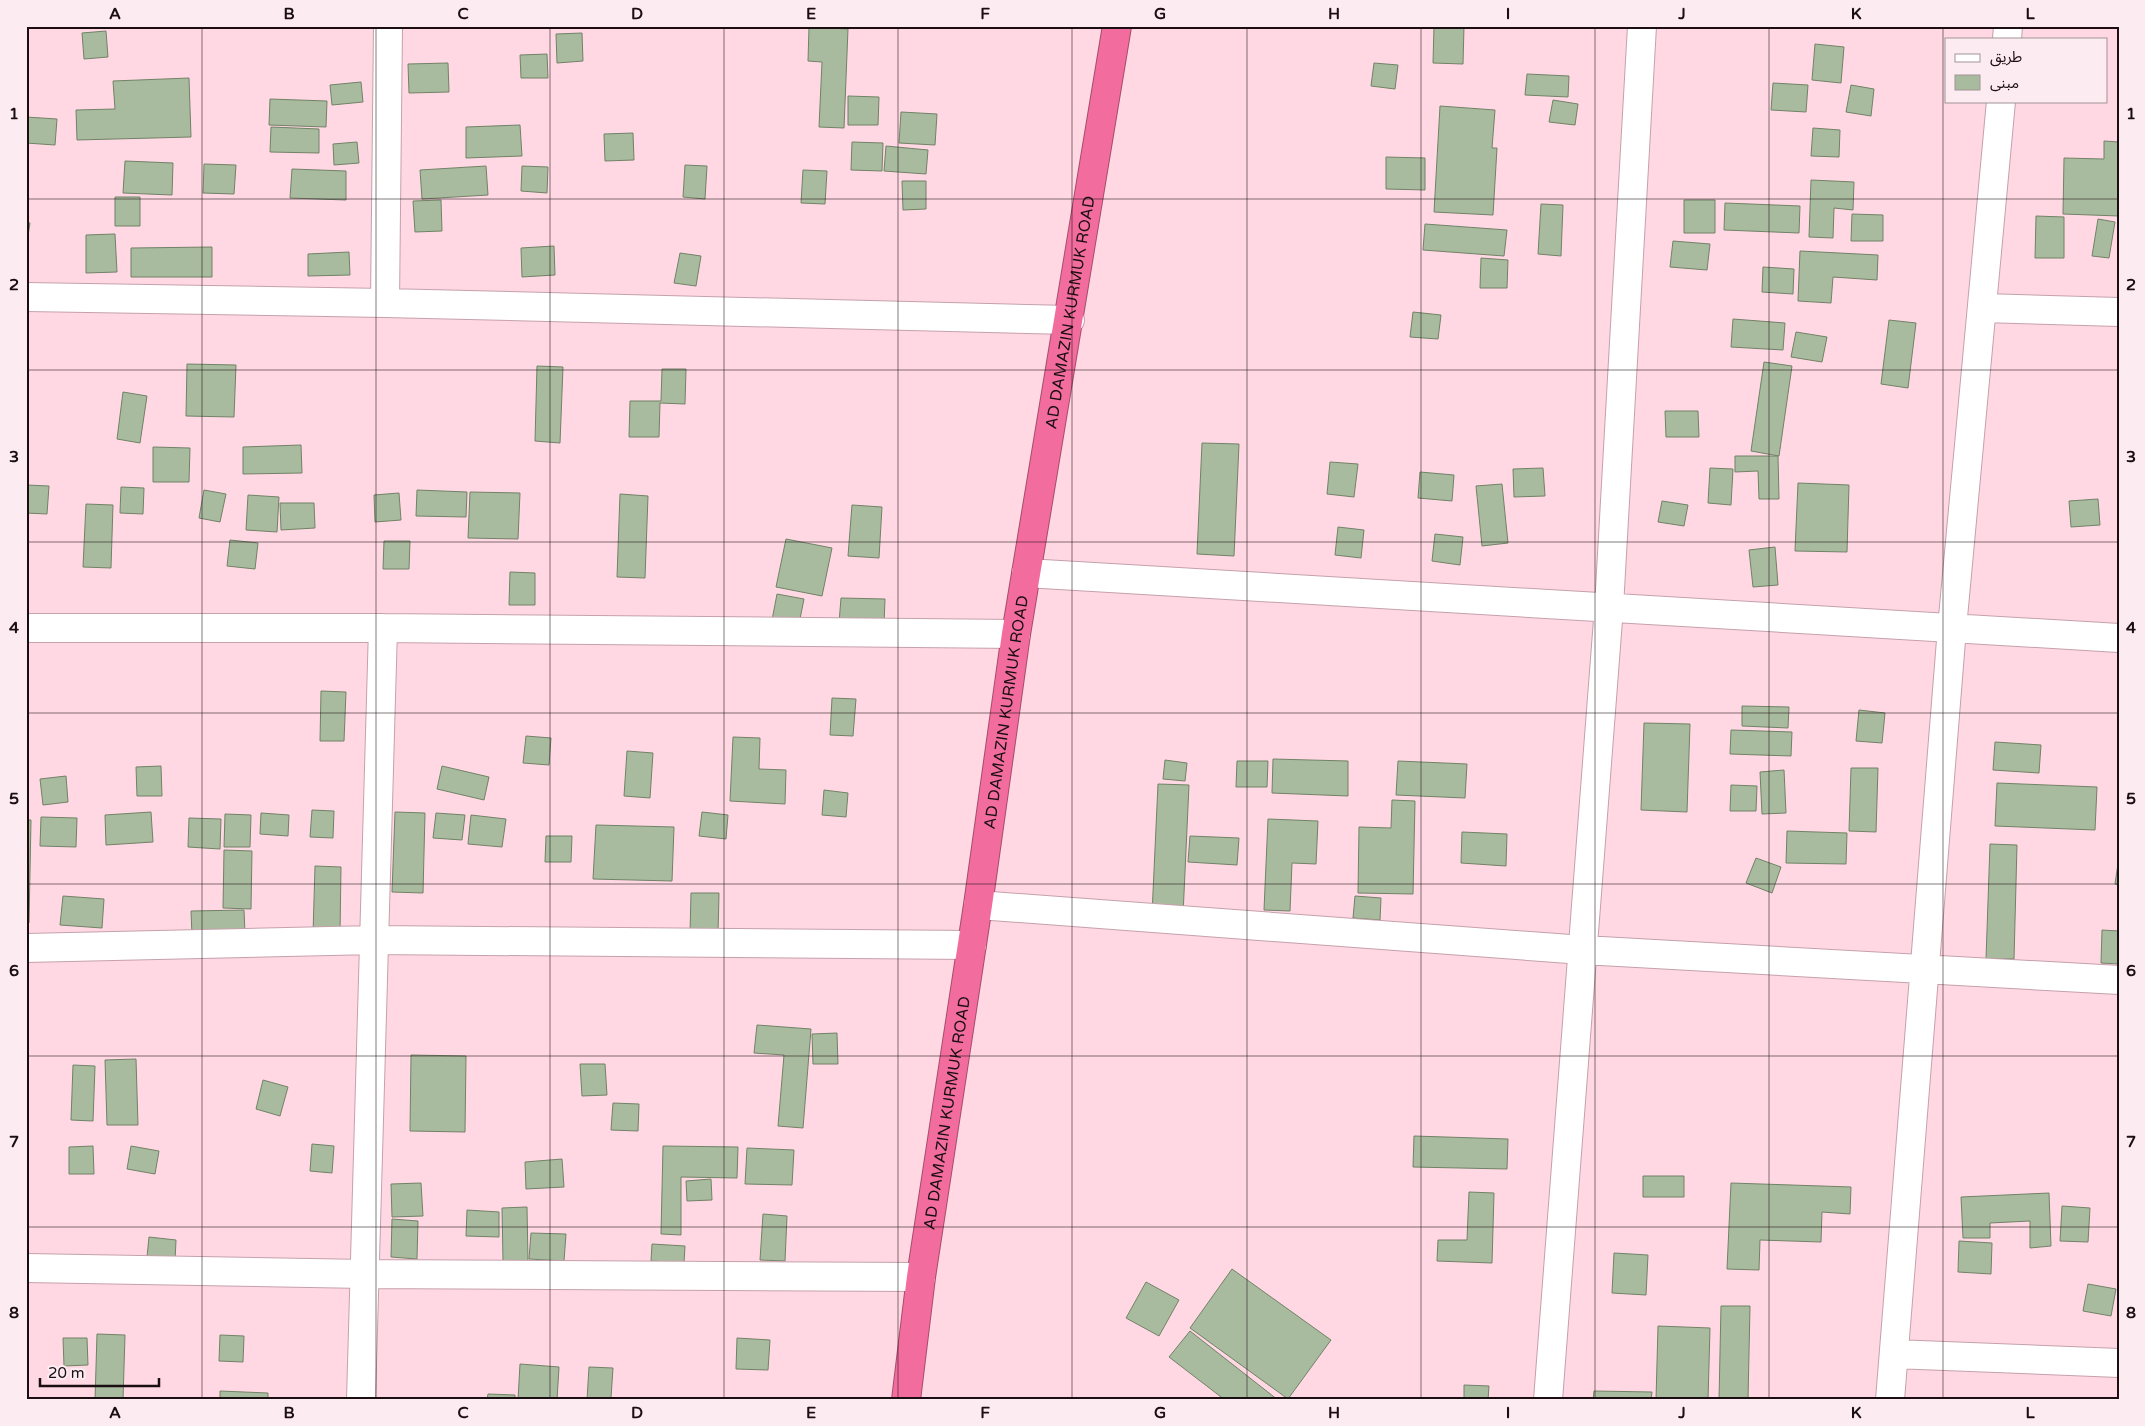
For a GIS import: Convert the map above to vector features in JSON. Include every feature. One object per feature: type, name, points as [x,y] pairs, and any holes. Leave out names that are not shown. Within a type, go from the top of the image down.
[{"type":"highway","name":"AD DAMAZIN KURMUK ROAD","points":[[906,1400],[921,1277],[978,905],[1016,634],[1070,320],[1117,26]]},
{"type":"street","points":[[385,303],[388,26]]},
{"type":"street","points":[[1548,1400],[1609,607],[1642,26]]},
{"type":"street","points":[[1890,1400],[1952,628],[2001,102]]},
{"type":"street","points":[[26,297],[385,303],[1070,320]]},
{"type":"street","points":[[1982,308],[2119,312]]},
{"type":"street","points":[[1026,573],[2119,638]]},
{"type":"street","points":[[26,628],[383,628],[1016,634]]},
{"type":"street","points":[[361,1400],[383,628]]},
{"type":"street","points":[[978,905],[1583,950],[2119,980]]},
{"type":"street","points":[[26,948],[374,940],[972,945]]},
{"type":"street","points":[[26,1268],[364,1274],[921,1277]]},
{"type":"street","points":[[1894,1354],[2119,1364]]},
{"type":"building","points":[[1434,26],[1464,26],[1463,64],[1433,63]]},
{"type":"building","points":[[809,27],[848,29],[844,128],[819,127],[822,62],[808,61]]},
{"type":"building","points":[[106,31],[108,57],[84,59],[82,33]]},
{"type":"building","points":[[582,33],[583,61],[557,63],[556,34]]},
{"type":"building","points":[[1815,44],[1844,47],[1841,83],[1812,80]]},
{"type":"building","points":[[547,54],[548,78],[521,78],[520,55]]},
{"type":"building","points":[[448,63],[449,92],[409,93],[408,64]]},
{"type":"building","points":[[1374,63],[1398,65],[1395,89],[1371,86]]},
{"type":"building","points":[[1527,74],[1569,76],[1568,97],[1525,95]]},
{"type":"building","points":[[189,78],[191,137],[77,140],[76,110],[115,109],[113,81]]},
{"type":"building","points":[[361,82],[363,102],[332,105],[330,85]]},
{"type":"building","points":[[1773,83],[1808,85],[1806,112],[1771,110]]},
{"type":"building","points":[[1851,85],[1874,89],[1871,116],[1846,112]]},
{"type":"building","points":[[848,96],[879,97],[878,125],[848,125]]},
{"type":"building","points":[[270,99],[327,101],[326,127],[269,125]]},
{"type":"building","points":[[1553,100],[1578,104],[1575,125],[1549,122]]},
{"type":"building","points":[[1440,106],[1495,110],[1492,148],[1497,148],[1493,215],[1434,212]]},
{"type":"building","points":[[901,112],[937,114],[935,145],[899,143]]},
{"type":"building","points":[[26,117],[57,119],[55,145],[26,143]]},
{"type":"building","points":[[520,125],[522,156],[466,158],[466,127]]},
{"type":"building","points":[[271,127],[319,129],[319,153],[270,152]]},
{"type":"building","points":[[1813,128],[1840,130],[1839,157],[1811,156]]},
{"type":"building","points":[[633,133],[634,160],[605,161],[604,134]]},
{"type":"building","points":[[2104,141],[2119,142],[2119,216],[2063,214],[2064,158],[2104,159]]},
{"type":"building","points":[[357,142],[359,163],[334,165],[333,144]]},
{"type":"building","points":[[852,142],[883,143],[882,171],[851,170]]},
{"type":"building","points":[[886,146],[928,150],[926,174],[884,171]]},
{"type":"building","points":[[1386,157],[1425,158],[1425,190],[1386,189]]},
{"type":"building","points":[[125,161],[173,163],[172,195],[123,193]]},
{"type":"building","points":[[204,164],[236,165],[234,194],[203,193]]},
{"type":"building","points":[[685,165],[707,166],[705,199],[683,197]]},
{"type":"building","points":[[486,166],[488,195],[422,199],[420,170]]},
{"type":"building","points":[[522,166],[548,167],[547,193],[521,191]]},
{"type":"building","points":[[292,169],[346,171],[346,200],[290,198]]},
{"type":"building","points":[[803,170],[827,171],[825,204],[801,203]]},
{"type":"building","points":[[1811,180],[1854,182],[1853,210],[1834,208],[1833,238],[1809,237]]},
{"type":"building","points":[[902,181],[926,181],[926,209],[903,210]]},
{"type":"building","points":[[115,197],[140,197],[140,226],[115,226]]},
{"type":"building","points":[[441,200],[442,231],[415,232],[413,201]]},
{"type":"building","points":[[1684,200],[1715,200],[1715,233],[1684,233]]},
{"type":"building","points":[[1725,203],[1800,206],[1799,233],[1724,230]]},
{"type":"building","points":[[1541,204],[1563,205],[1561,256],[1538,254]]},
{"type":"building","points":[[1852,214],[1883,215],[1883,241],[1851,241]]},
{"type":"building","points":[[2036,216],[2064,217],[2064,258],[2035,258]]},
{"type":"building","points":[[2098,219],[2115,222],[2109,258],[2092,256]]},
{"type":"building","points":[[26,222],[30,223],[26,248]]},
{"type":"building","points":[[1425,224],[1507,230],[1504,256],[1423,250]]},
{"type":"building","points":[[115,234],[117,272],[86,273],[86,235]]},
{"type":"building","points":[[1673,241],[1710,244],[1707,270],[1670,267]]},
{"type":"building","points":[[554,246],[555,275],[522,277],[521,248]]},
{"type":"building","points":[[212,247],[212,277],[131,277],[131,248]]},
{"type":"building","points":[[1800,251],[1878,255],[1877,280],[1833,277],[1831,303],[1798,301]]},
{"type":"building","points":[[349,252],[350,275],[308,276],[308,254]]},
{"type":"building","points":[[680,253],[701,256],[696,286],[674,283]]},
{"type":"building","points":[[1481,258],[1508,260],[1507,288],[1480,288]]},
{"type":"building","points":[[1763,267],[1794,269],[1793,294],[1762,292]]},
{"type":"building","points":[[1413,312],[1441,315],[1438,339],[1410,337]]},
{"type":"building","points":[[1733,319],[1785,323],[1783,350],[1731,347]]},
{"type":"building","points":[[1889,320],[1916,323],[1908,388],[1881,384]]},
{"type":"building","points":[[1796,332],[1827,337],[1822,362],[1791,357]]},
{"type":"building","points":[[1764,362],[1792,366],[1779,456],[1751,451]]},
{"type":"building","points":[[187,364],[236,365],[234,417],[186,416]]},
{"type":"building","points":[[537,366],[563,367],[560,443],[535,441]]},
{"type":"building","points":[[662,369],[686,369],[685,404],[660,403],[659,437],[629,437],[630,401],[661,401]]},
{"type":"building","points":[[123,392],[147,396],[140,443],[117,439]]},
{"type":"building","points":[[1665,411],[1698,411],[1699,437],[1666,437]]},
{"type":"building","points":[[1202,443],[1239,444],[1234,556],[1197,554]]},
{"type":"building","points":[[301,445],[302,473],[243,474],[243,447]]},
{"type":"building","points":[[153,447],[190,448],[189,482],[153,482]]},
{"type":"building","points":[[1735,456],[1778,456],[1779,499],[1759,499],[1758,471],[1735,472]]},
{"type":"building","points":[[1330,462],[1358,464],[1354,497],[1327,494]]},
{"type":"building","points":[[1543,468],[1545,496],[1514,497],[1513,469]]},
{"type":"building","points":[[1710,468],[1733,469],[1731,505],[1708,503]]},
{"type":"building","points":[[1420,472],[1454,475],[1452,501],[1418,498]]},
{"type":"building","points":[[1798,483],[1849,485],[1847,552],[1795,551]]},
{"type":"building","points":[[1502,484],[1508,543],[1482,546],[1476,486]]},
{"type":"building","points":[[26,485],[49,486],[47,514],[26,513]]},
{"type":"building","points":[[121,487],[144,488],[143,514],[120,513]]},
{"type":"building","points":[[204,490],[226,494],[220,522],[199,518]]},
{"type":"building","points":[[417,490],[467,492],[466,517],[416,516]]},
{"type":"building","points":[[470,492],[520,493],[518,539],[468,538]]},
{"type":"building","points":[[399,493],[401,520],[375,522],[374,495]]},
{"type":"building","points":[[620,494],[648,496],[645,578],[617,577]]},
{"type":"building","points":[[248,495],[279,497],[277,532],[246,530]]},
{"type":"building","points":[[2098,499],[2100,525],[2071,527],[2069,501]]},
{"type":"building","points":[[1662,501],[1688,505],[1684,526],[1658,522]]},
{"type":"building","points":[[280,503],[314,503],[315,528],[281,530]]},
{"type":"building","points":[[86,504],[113,505],[111,568],[83,567]]},
{"type":"building","points":[[852,505],[882,507],[879,558],[848,556]]},
{"type":"building","points":[[1338,527],[1364,530],[1361,558],[1335,555]]},
{"type":"building","points":[[1435,534],[1463,537],[1460,565],[1432,561]]},
{"type":"building","points":[[786,539],[832,548],[822,596],[776,587]]},
{"type":"building","points":[[230,540],[258,543],[255,569],[227,566]]},
{"type":"building","points":[[384,541],[410,541],[409,569],[383,569]]},
{"type":"building","points":[[1775,547],[1778,585],[1753,587],[1749,550]]},
{"type":"building","points":[[510,572],[535,573],[535,605],[509,605]]},
{"type":"building","points":[[777,594],[804,599],[799,624],[772,620]]},
{"type":"building","points":[[841,598],[885,599],[884,624],[839,623]]},
{"type":"building","points":[[321,691],[346,692],[344,741],[320,741]]},
{"type":"building","points":[[832,698],[856,699],[853,736],[830,735]]},
{"type":"building","points":[[1742,706],[1789,707],[1788,728],[1742,726]]},
{"type":"building","points":[[1859,710],[1885,713],[1882,743],[1856,741]]},
{"type":"building","points":[[1644,723],[1690,724],[1687,812],[1641,810]]},
{"type":"building","points":[[1731,730],[1792,732],[1791,756],[1730,754]]},
{"type":"building","points":[[526,736],[551,738],[549,765],[523,763]]},
{"type":"building","points":[[733,737],[760,738],[759,769],[786,770],[785,804],[730,801]]},
{"type":"building","points":[[1995,742],[2041,745],[2039,773],[1993,770]]},
{"type":"building","points":[[627,751],[653,753],[650,798],[624,796]]},
{"type":"building","points":[[1273,759],[1348,761],[1348,796],[1272,793]]},
{"type":"building","points":[[1165,760],[1187,763],[1185,781],[1163,779]]},
{"type":"building","points":[[1237,761],[1268,761],[1267,787],[1236,787]]},
{"type":"building","points":[[1398,761],[1467,764],[1465,798],[1396,795]]},
{"type":"building","points":[[161,766],[162,796],[137,796],[136,767]]},
{"type":"building","points":[[442,766],[489,777],[484,800],[437,789]]},
{"type":"building","points":[[1851,768],[1878,768],[1876,832],[1849,831]]},
{"type":"building","points":[[1784,770],[1786,813],[1762,814],[1760,772]]},
{"type":"building","points":[[66,776],[68,802],[43,805],[40,779]]},
{"type":"building","points":[[1997,783],[2097,787],[2095,830],[1995,826]]},
{"type":"building","points":[[1158,784],[1189,785],[1183,915],[1152,914]]},
{"type":"building","points":[[1731,785],[1757,786],[1756,811],[1730,811]]},
{"type":"building","points":[[824,790],[848,793],[846,817],[822,815]]},
{"type":"building","points":[[1392,800],[1415,801],[1413,894],[1358,893],[1359,827],[1391,828]]},
{"type":"building","points":[[312,810],[334,811],[333,838],[310,837]]},
{"type":"building","points":[[151,812],[153,842],[106,845],[105,815]]},
{"type":"building","points":[[395,812],[425,813],[423,893],[392,892]]},
{"type":"building","points":[[702,812],[728,815],[726,839],[699,836]]},
{"type":"building","points":[[261,813],[289,815],[288,836],[260,834]]},
{"type":"building","points":[[436,813],[465,815],[462,840],[433,838]]},
{"type":"building","points":[[225,814],[251,815],[250,847],[224,847]]},
{"type":"building","points":[[471,815],[506,819],[502,847],[468,844]]},
{"type":"building","points":[[41,817],[77,818],[76,847],[40,846]]},
{"type":"building","points":[[189,818],[221,819],[220,849],[188,847]]},
{"type":"building","points":[[1268,819],[1318,821],[1316,864],[1292,863],[1290,911],[1264,910]]},
{"type":"building","points":[[26,820],[31,820],[29,923],[26,923]]},
{"type":"building","points":[[596,825],[674,827],[672,881],[593,879]]},
{"type":"building","points":[[1787,831],[1847,833],[1846,864],[1786,863]]},
{"type":"building","points":[[1462,832],[1507,834],[1506,866],[1461,863]]},
{"type":"building","points":[[546,836],[572,836],[571,862],[545,862]]},
{"type":"building","points":[[1190,836],[1239,838],[1237,865],[1188,862]]},
{"type":"building","points":[[1990,844],[2017,845],[2014,959],[1986,959]]},
{"type":"building","points":[[224,850],[252,851],[251,909],[223,908]]},
{"type":"building","points":[[2119,857],[2119,885],[2115,884]]},
{"type":"building","points":[[1756,858],[1781,867],[1772,893],[1746,883]]},
{"type":"building","points":[[315,866],[341,867],[340,934],[313,934]]},
{"type":"building","points":[[691,893],[719,893],[718,934],[690,934]]},
{"type":"building","points":[[63,896],[104,899],[102,928],[60,925]]},
{"type":"building","points":[[1355,896],[1381,898],[1380,920],[1353,918]]},
{"type":"building","points":[[244,910],[245,934],[192,936],[191,911]]},
{"type":"building","points":[[2102,930],[2119,931],[2119,964],[2101,963]]},
{"type":"building","points":[[757,1025],[811,1029],[803,1128],[778,1126],[784,1055],[754,1053]]},
{"type":"building","points":[[837,1033],[838,1064],[813,1064],[812,1034]]},
{"type":"building","points":[[411,1055],[466,1056],[465,1132],[410,1131]]},
{"type":"building","points":[[136,1059],[138,1125],[107,1125],[105,1060]]},
{"type":"building","points":[[580,1064],[605,1064],[607,1095],[582,1096]]},
{"type":"building","points":[[73,1065],[95,1066],[93,1121],[71,1120]]},
{"type":"building","points":[[263,1080],[288,1087],[280,1116],[256,1109]]},
{"type":"building","points":[[613,1103],[639,1104],[638,1131],[611,1130]]},
{"type":"building","points":[[1414,1136],[1508,1139],[1507,1169],[1413,1167]]},
{"type":"building","points":[[312,1144],[334,1146],[332,1173],[310,1171]]},
{"type":"building","points":[[93,1146],[94,1174],[69,1174],[69,1147]]},
{"type":"building","points":[[131,1146],[159,1151],[155,1174],[127,1169]]},
{"type":"building","points":[[663,1146],[738,1147],[737,1178],[681,1177],[681,1235],[661,1234]]},
{"type":"building","points":[[747,1148],[794,1150],[792,1185],[745,1184]]},
{"type":"building","points":[[562,1159],[564,1187],[526,1189],[525,1162]]},
{"type":"building","points":[[1643,1176],[1684,1176],[1684,1197],[1643,1197]]},
{"type":"building","points":[[711,1179],[712,1200],[687,1201],[686,1181]]},
{"type":"building","points":[[421,1183],[423,1216],[392,1217],[391,1184]]},
{"type":"building","points":[[1731,1183],[1851,1187],[1850,1214],[1822,1212],[1821,1242],[1760,1240],[1759,1270],[1727,1269]]},
{"type":"building","points":[[1469,1192],[1494,1193],[1492,1263],[1437,1261],[1438,1240],[1467,1240]]},
{"type":"building","points":[[2049,1193],[2051,1246],[2030,1248],[2030,1221],[1990,1223],[1990,1238],[1963,1238],[1961,1197]]},
{"type":"building","points":[[2062,1206],[2090,1208],[2088,1242],[2060,1241]]},
{"type":"building","points":[[527,1207],[528,1261],[503,1261],[502,1208]]},
{"type":"building","points":[[467,1210],[499,1212],[499,1237],[466,1236]]},
{"type":"building","points":[[763,1214],[787,1216],[785,1261],[760,1260]]},
{"type":"building","points":[[392,1219],[418,1221],[417,1259],[391,1257]]},
{"type":"building","points":[[531,1233],[566,1234],[564,1261],[529,1259]]},
{"type":"building","points":[[149,1237],[176,1240],[175,1261],[147,1257]]},
{"type":"building","points":[[1959,1241],[1992,1243],[1991,1274],[1958,1272]]},
{"type":"building","points":[[652,1244],[685,1246],[684,1263],[651,1261]]},
{"type":"building","points":[[1614,1253],[1648,1255],[1646,1295],[1612,1293]]},
{"type":"building","points":[[1232,1269],[1331,1340],[1288,1399],[1190,1328]]},
{"type":"building","points":[[1146,1282],[1179,1300],[1159,1336],[1126,1318]]},
{"type":"building","points":[[2088,1284],[2116,1289],[2111,1316],[2083,1311]]},
{"type":"building","points":[[1721,1306],[1750,1306],[1748,1400],[1719,1400]]},
{"type":"building","points":[[1658,1326],[1710,1328],[1708,1400],[1656,1400]]},
{"type":"building","points":[[1190,1331],[1278,1400],[1225,1400],[1169,1357]]},
{"type":"building","points":[[97,1334],[125,1335],[123,1400],[95,1400]]},
{"type":"building","points":[[220,1335],[244,1336],[243,1362],[219,1361]]},
{"type":"building","points":[[63,1338],[87,1338],[88,1365],[64,1366]]},
{"type":"building","points":[[737,1338],[770,1340],[768,1370],[736,1369]]},
{"type":"building","points":[[520,1364],[559,1367],[557,1400],[518,1400]]},
{"type":"building","points":[[589,1367],[613,1368],[611,1398],[652,1400],[587,1400]]},
{"type":"building","points":[[1464,1385],[1489,1386],[1488,1400],[1464,1400]]},
{"type":"building","points":[[220,1391],[268,1393],[268,1400],[220,1400]]},
{"type":"building","points":[[1594,1391],[1652,1392],[1651,1400],[1593,1400]]},
{"type":"building","points":[[488,1394],[515,1395],[515,1400],[487,1400]]}]
